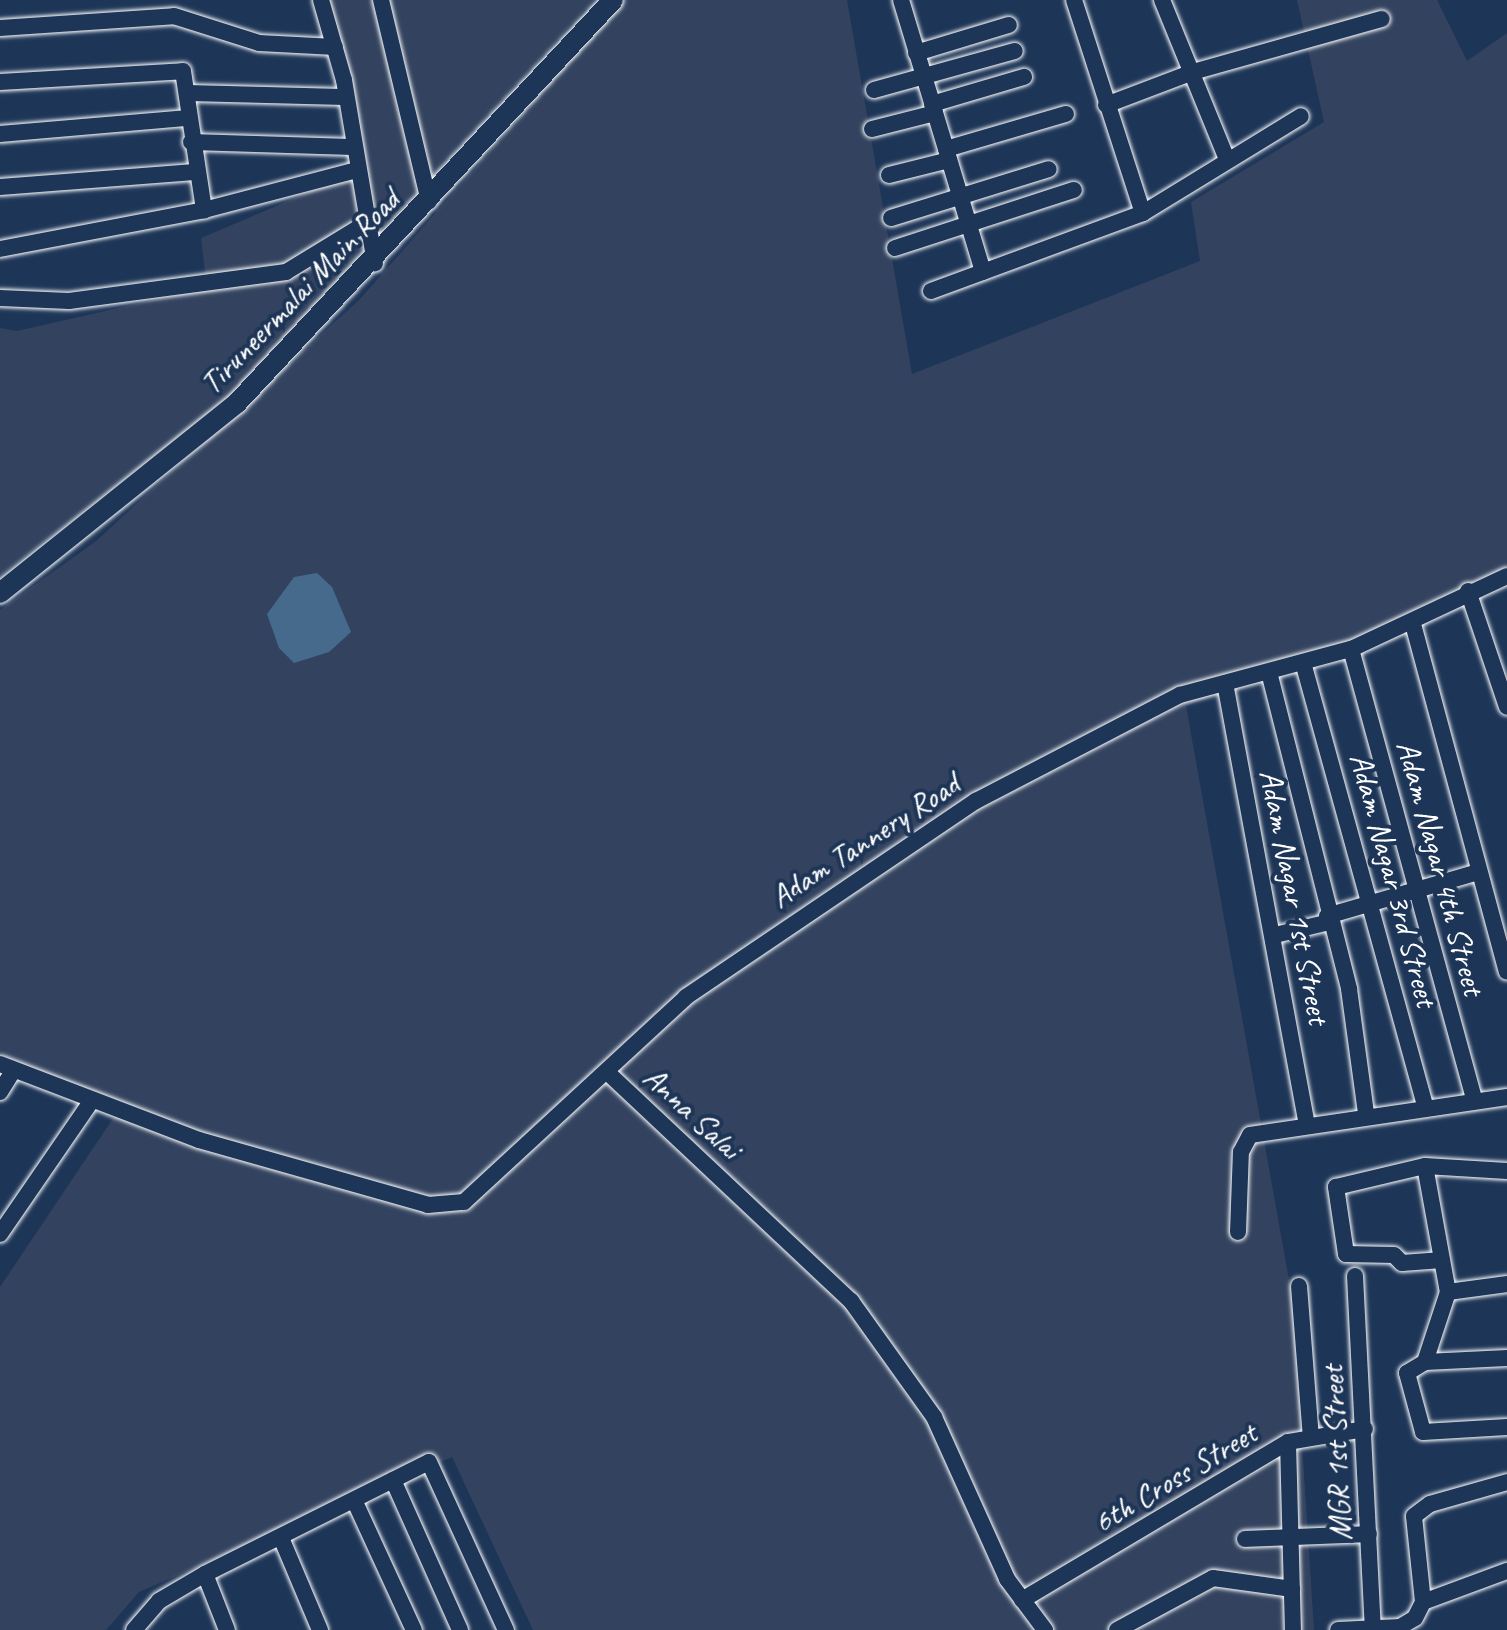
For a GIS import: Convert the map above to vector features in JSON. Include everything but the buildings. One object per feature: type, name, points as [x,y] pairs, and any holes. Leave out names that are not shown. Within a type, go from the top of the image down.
[{"type":"main road","name":"Tiruneermalai Main Road","points":[[0,593],[237,403],[375,263],[613,0]]},
{"type":"street","points":[[321,0],[335,47],[365,224],[375,263]]},
{"type":"street","points":[[381,0],[429,201]]},
{"type":"street","points":[[901,0],[983,272]]},
{"type":"street","points":[[1074,0],[1143,213]]},
{"type":"street","points":[[1167,1],[1226,157]]},
{"type":"street","points":[[0,28],[174,16],[259,43],[335,47]]},
{"type":"street","points":[[1106,105],[1193,72],[1382,19]]},
{"type":"street","points":[[916,53],[1009,25]]},
{"type":"street","points":[[874,90],[924,79],[1015,51]]},
{"type":"street","points":[[0,82],[179,69],[187,93],[194,172],[204,210]]},
{"type":"street","points":[[872,129],[1024,77]]},
{"type":"street","points":[[187,93],[345,97]]},
{"type":"street","points":[[889,175],[1066,114]]},
{"type":"street","points":[[931,291],[1143,213],[1226,157],[1301,116]]},
{"type":"street","points":[[0,134],[188,118]]},
{"type":"street","points":[[191,142],[352,147]]},
{"type":"street","points":[[891,218],[1049,169]]},
{"type":"street","points":[[0,249],[204,210],[357,170]]},
{"type":"street","points":[[0,187],[194,172]]},
{"type":"street","points":[[895,248],[1074,190]]},
{"type":"street","points":[[0,298],[69,301],[286,272],[365,224]]},
{"type":"street","name":"Adam Tannery Road","points":[[607,1072],[686,997],[824,898],[976,801],[1180,695],[1225,683],[1270,676],[1351,649],[1413,624],[1468,591],[1507,576]]},
{"type":"street","points":[[1468,591],[1507,707]]},
{"type":"street","points":[[1413,624],[1475,873],[1507,972]]},
{"type":"street","name":"Adam Nagar 4th Street","points":[[1351,649],[1414,891],[1475,1101]]},
{"type":"street","name":"Adam Nagar 3rd Street","points":[[1304,666],[1372,903],[1426,1109]]},
{"type":"street","points":[[1270,676],[1328,919],[1349,989],[1366,1113]]},
{"type":"street","name":"Adam Nagar 1st Street","points":[[1225,683],[1275,935],[1306,1122]]},
{"type":"street","points":[[1275,935],[1475,873]]},
{"type":"street","points":[[0,1092],[6,1069]]},
{"type":"street","name":"Anna Salai","points":[[6,1069],[199,1140],[447,1207],[479,1194],[607,1072],[851,1301],[934,1417],[1022,1600],[1045,1630]]},
{"type":"street","points":[[1238,1232],[1245,1141],[1306,1122],[1507,1097]]},
{"type":"street","points":[[0,1234],[92,1100]]},
{"type":"street","points":[[1442,1260],[1354,1258],[1342,1246],[1336,1187],[1425,1166],[1507,1171]]},
{"type":"street","points":[[1425,1166],[1448,1292],[1425,1362]]},
{"type":"street","name":"MGR 1st Street","points":[[1355,1276],[1373,1627]]},
{"type":"street","points":[[1448,1292],[1507,1284]]},
{"type":"street","points":[[1299,1286],[1311,1437]]},
{"type":"street","points":[[1507,1358],[1425,1362],[1407,1373],[1423,1432],[1507,1427]]},
{"type":"street","name":"6th Cross Street","points":[[1022,1600],[1288,1442],[1365,1429]]},
{"type":"street","points":[[1288,1442],[1293,1630]]},
{"type":"street","points":[[134,1630],[159,1601],[205,1574],[282,1540],[393,1480],[435,1465],[506,1630]]},
{"type":"street","points":[[393,1480],[460,1630]]},
{"type":"street","points":[[1338,1630],[1418,1624],[1423,1602],[1411,1528],[1430,1504],[1507,1482]]},
{"type":"street","points":[[355,1502],[414,1630]]},
{"type":"street","points":[[1245,1539],[1293,1540],[1369,1534]]},
{"type":"street","points":[[282,1540],[320,1630]]},
{"type":"street","points":[[1423,1602],[1507,1571]]},
{"type":"street","points":[[205,1574],[227,1630]]},
{"type":"street","points":[[1117,1630],[1206,1580],[1239,1580],[1292,1589]]},
{"type":"shaded area","points":[[328,0],[594,0],[229,397],[0,576],[0,328],[17,331],[207,288],[201,238],[359,171]]},
{"type":"shaded area","points":[[623,0],[847,0],[912,374],[1200,261],[1191,202],[1324,122],[1297,0],[1437,0],[1467,61],[1507,33],[1507,583],[1186,706],[1293,1302],[1314,1630],[533,1630],[452,1457],[139,1592],[106,1630],[0,1630],[0,1287],[118,1111],[0,1053],[0,610],[96,541],[360,299]]},
{"type":"shaded area","points":[[317,573],[332,587],[351,632],[329,652],[294,663],[279,648],[267,614],[294,577]]}]
